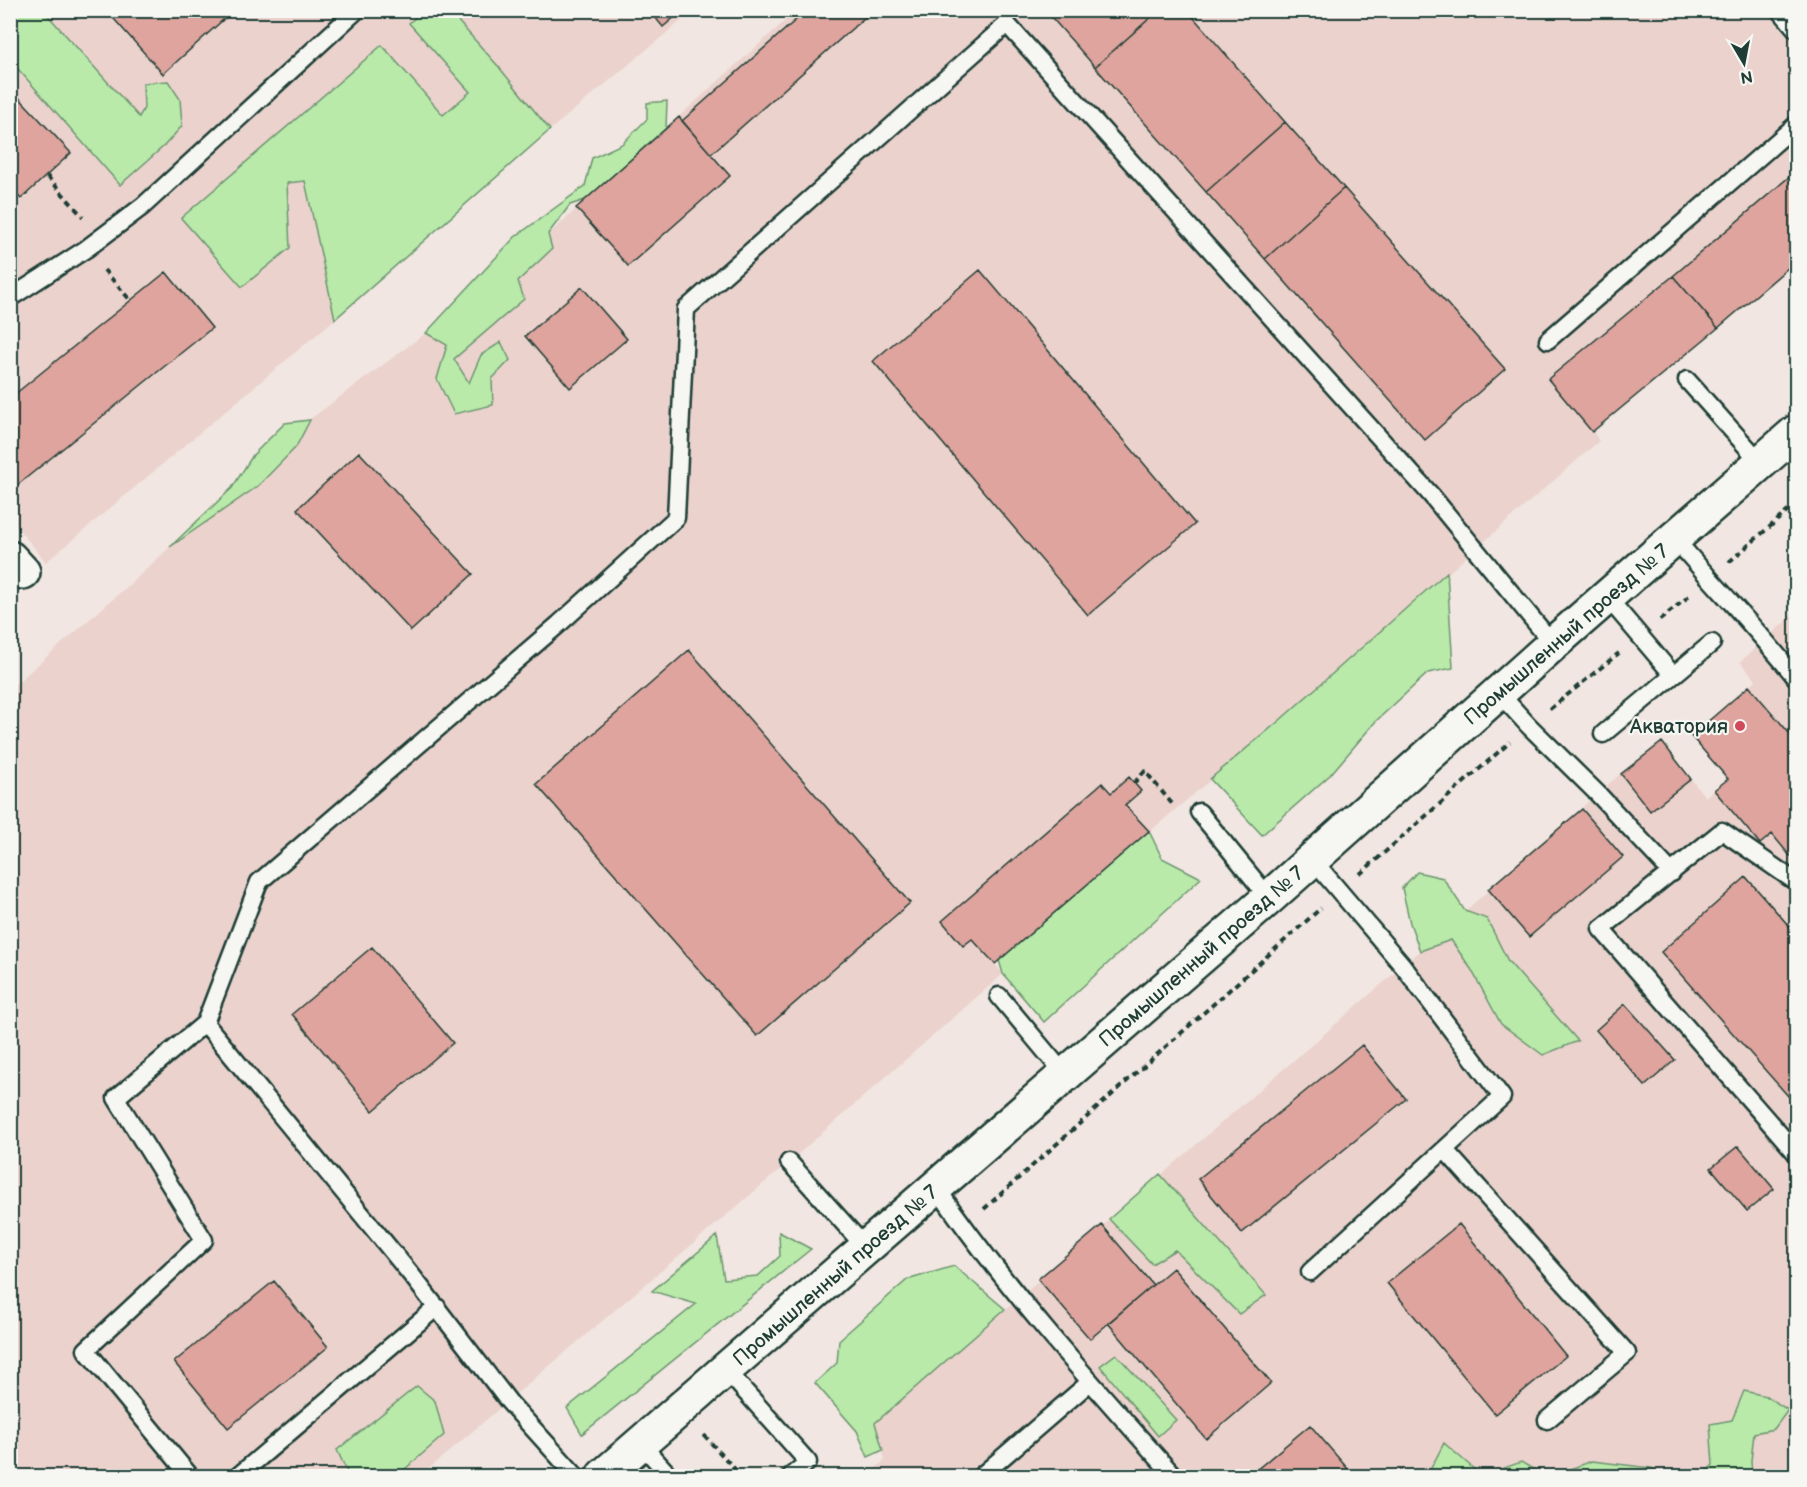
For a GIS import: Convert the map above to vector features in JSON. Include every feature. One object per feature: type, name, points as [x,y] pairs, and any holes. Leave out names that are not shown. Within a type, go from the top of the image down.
[{"type":"street","name":"Промышленный проезд № 7","points":[[603,1476],[1269,898],[1553,644],[1797,432]]},
{"type":"lane","points":[[10,298],[86,249],[143,206],[357,10]]},
{"type":"lane","points":[[1780,10],[1797,29]]},
{"type":"lane","points":[[190,1476],[86,1350],[204,1240],[116,1098],[205,1023],[259,882],[559,624],[676,518],[686,309],[1007,24],[1431,495],[1553,644]]},
{"type":"lane","points":[[1548,340],[1797,125]]},
{"type":"lane","points":[[1687,380],[1761,463]]},
{"type":"lane","points":[[1675,539],[1797,678]]},
{"type":"lane","points":[[1607,597],[1673,675]]},
{"type":"lane","points":[[1603,734],[1712,643]]},
{"type":"lane","points":[[1499,693],[1528,726],[1598,794],[1672,873]]},
{"type":"lane","points":[[1199,812],[1269,898]]},
{"type":"lane","points":[[1797,882],[1722,831],[1601,929],[1797,1154]]},
{"type":"lane","points":[[1310,1272],[1502,1097],[1403,966],[1312,859]]},
{"type":"lane","points":[[999,996],[1065,1075]]},
{"type":"lane","points":[[205,1023],[437,1307],[509,1402],[576,1476]]},
{"type":"lane","points":[[1445,1149],[1627,1353],[1547,1420]]},
{"type":"lane","points":[[789,1162],[866,1248]]},
{"type":"lane","points":[[936,1187],[963,1227],[1090,1382],[1174,1476]]},
{"type":"lane","points":[[238,1476],[437,1307]]},
{"type":"lane","points":[[726,1370],[808,1462],[791,1476]]},
{"type":"lane","points":[[981,1476],[1090,1382]]},
{"type":"lane","points":[[640,1444],[670,1476]]},
{"type":"path","points":[[47,176],[101,238]]},
{"type":"path","points":[[86,249],[131,301]]},
{"type":"path","points":[[963,1227],[1528,726],[1640,636],[1797,504]]},
{"type":"path","points":[[1134,783],[1145,771],[1176,808],[1199,812]]},
{"type":"path","points":[[702,1432],[741,1476]]},
{"type":"shaded area","points":[[10,11],[693,11],[550,130],[335,319],[46,562],[11,520]]},
{"type":"shaded area","points":[[796,11],[1796,11],[1796,261],[1593,431],[1599,441],[1279,721],[995,964],[1003,974],[789,1162],[420,1476],[11,1476],[10,689],[137,578],[290,434],[426,333],[460,314]]},
{"type":"shaded area","points":[[1796,612],[1796,741],[1749,686],[1756,680],[1740,662]]},
{"type":"shaded area","points":[[1662,742],[1705,797],[1714,790],[1760,844],[1772,834],[1790,856],[1796,851],[1796,1476],[867,1476],[885,1460],[875,1423],[1420,951],[1612,781]]},
{"type":"green space","points":[[10,11],[44,11],[139,117],[144,108],[143,83],[168,81],[180,99],[182,126],[164,146],[120,185],[11,61]]},
{"type":"green space","points":[[423,11],[449,11],[550,130],[335,319],[305,181],[287,183],[290,248],[242,287],[181,218],[382,45],[443,115],[470,92],[409,23]]},
{"type":"green space","points":[[667,101],[666,128],[585,200],[570,205],[548,234],[552,249],[518,281],[524,299],[454,359],[469,383],[481,355],[501,342],[510,360],[492,379],[493,405],[454,414],[437,379],[447,345],[426,333],[515,237],[585,186],[592,158],[622,144],[647,119],[647,103]]},
{"type":"green space","points":[[310,420],[296,447],[258,486],[170,547],[232,488],[253,455],[285,423]]},
{"type":"green space","points":[[1447,572],[1453,668],[1428,673],[1376,721],[1330,775],[1262,835],[1210,779]]},
{"type":"green space","points":[[1149,831],[1162,858],[1201,878],[1044,1022],[1003,974],[999,960]]},
{"type":"green space","points":[[1417,872],[1443,878],[1465,911],[1487,919],[1508,961],[1578,1041],[1543,1055],[1501,1024],[1471,969],[1451,940],[1420,951],[1410,923],[1402,888]]},
{"type":"green space","points":[[1160,1174],[1266,1295],[1239,1314],[1175,1250],[1152,1264],[1109,1219]]},
{"type":"green space","points":[[779,1232],[811,1249],[582,1434],[567,1408],[696,1304],[652,1291],[717,1236],[724,1279],[758,1276],[780,1256]]},
{"type":"green space","points":[[954,1266],[1005,1309],[875,1423],[883,1450],[868,1457],[857,1431],[815,1383],[837,1363],[839,1340],[907,1280]]},
{"type":"green space","points":[[1116,1354],[1176,1420],[1158,1436],[1100,1366]]},
{"type":"green space","points":[[417,1386],[435,1401],[444,1435],[405,1469],[393,1476],[349,1476],[337,1450]]},
{"type":"green space","points":[[1744,1391],[1766,1396],[1788,1410],[1774,1429],[1754,1433],[1752,1476],[1701,1476],[1713,1465],[1710,1424],[1732,1420]]},
{"type":"green space","points":[[1444,1443],[1482,1476],[1436,1476],[1430,1470]]},
{"type":"green space","points":[[1592,1461],[1651,1468],[1663,1476],[1551,1476]]},
{"type":"green space","points":[[1521,1462],[1545,1476],[1482,1476]]},
{"type":"building","points":[[106,10],[234,10],[163,74]]},
{"type":"building","points":[[649,10],[683,10],[663,27]]},
{"type":"building","points":[[807,10],[873,10],[711,154],[682,121]]},
{"type":"building","points":[[1045,10],[1159,10],[1095,67]]},
{"type":"building","points":[[1159,10],[1187,10],[1285,122],[1206,192],[1095,67]]},
{"type":"building","points":[[10,88],[71,153],[21,199],[10,187]]},
{"type":"building","points":[[679,117],[730,176],[628,266],[576,208]]},
{"type":"building","points":[[1285,122],[1344,188],[1265,259],[1206,192]]},
{"type":"building","points":[[1796,171],[1796,261],[1718,328],[1673,276]]},
{"type":"building","points":[[1344,188],[1505,369],[1425,440],[1265,259]]},
{"type":"building","points":[[980,270],[1195,524],[1088,615],[873,361]]},
{"type":"building","points":[[166,272],[212,328],[10,491],[10,398]]},
{"type":"building","points":[[1673,276],[1718,328],[1592,432],[1548,379]]},
{"type":"building","points":[[582,287],[627,339],[570,388],[525,336]]},
{"type":"building","points":[[359,452],[473,574],[411,631],[297,509]]},
{"type":"building","points":[[689,650],[910,903],[757,1036],[536,784]]},
{"type":"building","points":[[1749,686],[1796,741],[1796,851],[1790,856],[1772,834],[1760,844],[1714,790],[1728,779],[1691,736]]},
{"type":"building","points":[[1662,742],[1691,779],[1650,811],[1621,774]]},
{"type":"building","points":[[1129,777],[1141,791],[1125,805],[1149,831],[995,964],[972,939],[963,946],[942,921],[1102,783],[1111,793]]},
{"type":"building","points":[[1582,809],[1623,857],[1529,937],[1488,889]]},
{"type":"building","points":[[1746,877],[1796,934],[1796,1105],[1661,952]]},
{"type":"building","points":[[372,947],[453,1043],[373,1111],[292,1014]]},
{"type":"building","points":[[1625,1004],[1675,1060],[1645,1086],[1596,1030]]},
{"type":"building","points":[[1362,1045],[1406,1099],[1242,1233],[1198,1179]]},
{"type":"building","points":[[1738,1146],[1774,1189],[1747,1211],[1711,1168]]},
{"type":"building","points":[[1459,1224],[1566,1356],[1495,1414],[1387,1283]]},
{"type":"building","points":[[1102,1225],[1153,1285],[1090,1339],[1038,1279]]},
{"type":"building","points":[[1173,1268],[1271,1383],[1206,1439],[1108,1323]]},
{"type":"building","points":[[274,1281],[328,1347],[228,1428],[174,1362]]},
{"type":"building","points":[[1310,1425],[1354,1476],[1249,1476]]},
{"type":"place","name":"Акватория","points":[[1740,726]]}]
